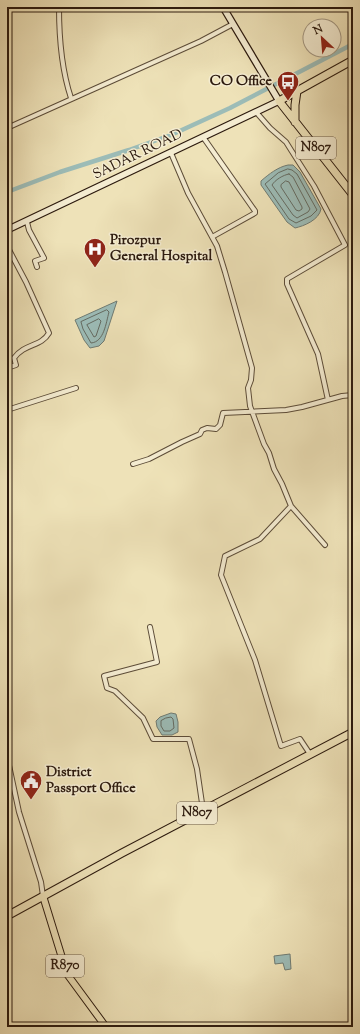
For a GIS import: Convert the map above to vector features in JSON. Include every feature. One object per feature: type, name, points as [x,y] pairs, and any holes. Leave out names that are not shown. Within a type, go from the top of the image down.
[{"type":"highway","points":[[279,101],[353,60]]},
{"type":"highway","name":"N807","points":[[295,122],[295,105],[298,91]]},
{"type":"highway","name":"N807","points":[[279,101],[353,195]]},
{"type":"highway","name":"N807","points":[[7,916],[353,732]]},
{"type":"main road","name":"R870","points":[[43,896],[67,974],[106,1027]]},
{"type":"street","points":[[59,7],[61,57],[66,83],[71,98]]},
{"type":"street","points":[[223,7],[279,101]]},
{"type":"street","points":[[7,128],[201,41],[233,24]]},
{"type":"street","name":"SADAR ROAD","points":[[7,230],[27,222],[279,101]]},
{"type":"street","points":[[256,112],[292,150],[314,186],[345,245],[287,279],[287,284],[318,354],[328,400]]},
{"type":"street","points":[[203,137],[255,211],[255,213],[212,237]]},
{"type":"street","points":[[171,153],[188,193],[212,237],[225,272],[252,368],[251,380],[248,388],[251,412],[291,506],[326,545]]},
{"type":"street","points":[[27,222],[29,230],[44,258],[35,261],[37,268]]},
{"type":"street","points":[[7,246],[26,282],[49,333],[47,338],[41,342],[23,349],[14,358],[16,365],[7,368]]},
{"type":"street","points":[[7,410],[76,388]]},
{"type":"street","points":[[133,464],[149,459],[200,434],[202,430],[207,428],[216,429],[220,426],[223,413],[297,408],[342,396],[353,395]]},
{"type":"street","points":[[291,506],[260,539],[225,556],[221,575],[255,660],[280,746],[300,739],[310,754]]},
{"type":"street","points":[[150,627],[157,662],[104,676],[106,688],[115,691],[143,718],[153,739],[189,739],[197,769],[204,810]]},
{"type":"street","points":[[7,756],[19,812],[43,896]]},
{"type":"water","points":[[288,165],[293,165],[300,172],[321,209],[320,213],[314,219],[303,226],[295,228],[287,222],[261,185],[261,181],[270,173]]},
{"type":"water","points":[[117,301],[104,341],[99,346],[90,348],[84,340],[75,320]]},
{"type":"water","points":[[171,713],[176,714],[178,732],[172,735],[162,735],[157,727],[156,721],[160,717]]},
{"type":"water","points":[[290,954],[291,969],[285,970],[283,963],[275,964],[274,956]]},
{"type":"waterway","points":[[7,192],[60,172],[171,135],[230,108],[353,44]]},
{"type":"place","name":"CO Office","points":[[288,102]]},
{"type":"place","name":"Pirozpur General Hospital","points":[[95,268]]},
{"type":"place","name":"District Passport Office","points":[[31,800]]}]
